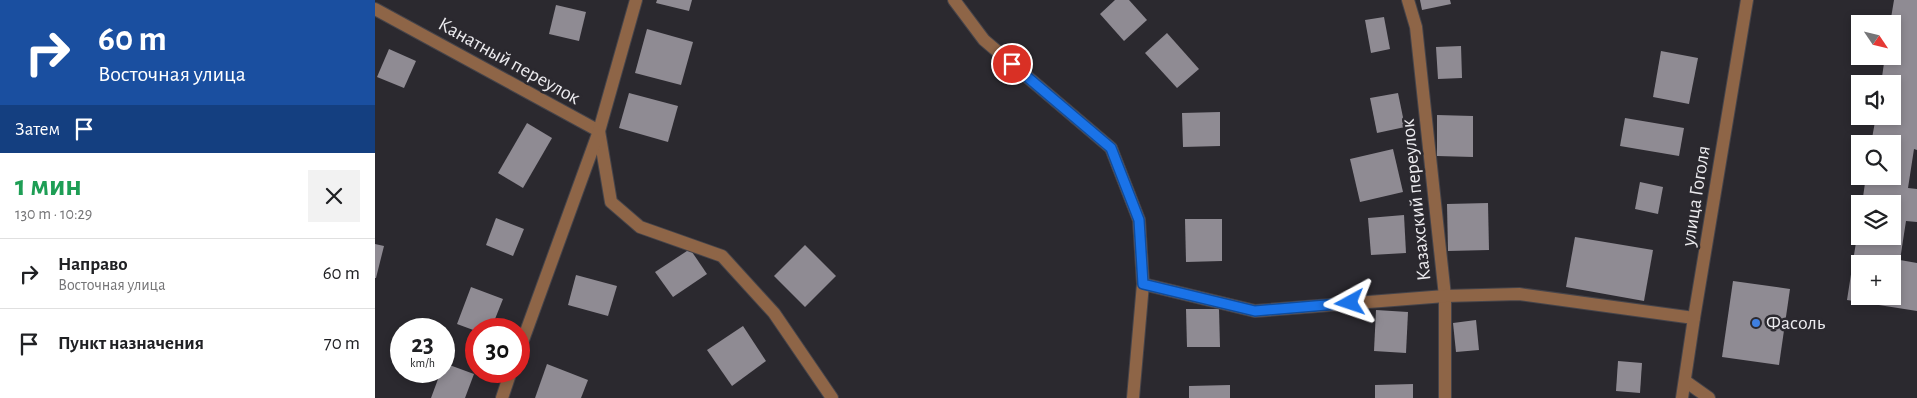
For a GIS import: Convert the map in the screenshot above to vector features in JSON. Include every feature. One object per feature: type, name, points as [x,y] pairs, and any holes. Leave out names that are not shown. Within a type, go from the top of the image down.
[{"type":"street","name":"Канатный переулок","points":[[530,321],[599,131],[636,0]]},
{"type":"street","points":[[954,0],[984,40],[1111,148],[1139,220],[1143,284],[1133,398]]},
{"type":"street","name":"Казахский переулок","points":[[1408,0],[1416,27],[1445,296],[1445,398]]},
{"type":"street","name":"улица Гоголя","points":[[1682,398],[1747,0]]},
{"type":"street","name":"Канатный переулок","points":[[375,9],[599,131]]},
{"type":"street","name":"Канатный переулок","points":[[599,131],[611,202],[640,227],[722,256],[774,313],[832,398]]},
{"type":"street","points":[[1143,284],[1255,311],[1445,296],[1519,294],[1694,318]]},
{"type":"street","points":[[1685,381],[1709,398]]},
{"type":"street","points":[[501,398],[507,383]]},
{"type":"building","points":[[657,0],[692,0],[689,11],[656,3]]},
{"type":"building","points":[[1115,0],[1129,0],[1147,20],[1124,41],[1100,14]]},
{"type":"building","points":[[1420,0],[1450,0],[1451,4],[1422,10]]},
{"type":"building","points":[[1894,0],[1917,0],[1917,150],[1914,149],[1908,188],[1917,189],[1917,222],[1906,221],[1901,255],[1854,255],[1856,245],[1901,245],[1901,195],[1863,195],[1865,185],[1901,185],[1901,135],[1873,135],[1874,125],[1901,125],[1901,75],[1882,75],[1884,65],[1901,65],[1901,15],[1892,15]]},
{"type":"building","points":[[556,5],[586,12],[579,41],[549,34]]},
{"type":"building","points":[[1384,17],[1390,49],[1371,53],[1365,20]]},
{"type":"building","points":[[647,29],[693,42],[681,85],[635,73]]},
{"type":"building","points":[[1167,33],[1199,69],[1177,88],[1145,53]]},
{"type":"building","points":[[1461,46],[1462,78],[1438,79],[1436,47]]},
{"type":"building","points":[[389,49],[416,61],[404,88],[377,77]]},
{"type":"building","points":[[1661,51],[1698,58],[1689,104],[1653,97]]},
{"type":"building","points":[[629,93],[678,106],[668,142],[619,128]]},
{"type":"building","points":[[1398,93],[1405,127],[1377,133],[1370,98]]},
{"type":"building","points":[[1220,112],[1220,146],[1183,147],[1182,113]]},
{"type":"building","points":[[1437,115],[1473,116],[1473,157],[1437,156]]},
{"type":"building","points":[[1625,118],[1684,128],[1679,156],[1620,146]]},
{"type":"building","points":[[527,123],[552,138],[523,188],[498,173]]},
{"type":"building","points":[[1393,149],[1403,192],[1360,202],[1350,159]]},
{"type":"building","points":[[1640,182],[1663,187],[1658,214],[1635,209]]},
{"type":"building","points":[[1488,203],[1489,250],[1448,251],[1447,204]]},
{"type":"building","points":[[1404,215],[1406,253],[1371,255],[1368,218]]},
{"type":"building","points":[[496,218],[524,229],[513,256],[486,245]]},
{"type":"building","points":[[1185,219],[1222,219],[1222,261],[1186,262]]},
{"type":"building","points":[[1575,237],[1653,250],[1644,301],[1566,287]]},
{"type":"building","points":[[375,244],[384,246],[376,278],[375,278]]},
{"type":"building","points":[[805,245],[836,276],[805,307],[774,276]]},
{"type":"building","points":[[690,249],[707,274],[673,297],[655,272]]},
{"type":"building","points":[[1901,260],[1917,263],[1917,311],[1879,305],[1901,305]]},
{"type":"building","points":[[1851,274],[1851,301],[1847,300]]},
{"type":"building","points":[[576,275],[617,286],[608,316],[568,305]]},
{"type":"building","name":"Фасоль","points":[[1733,281],[1790,289],[1779,365],[1722,357]]},
{"type":"building","points":[[471,287],[503,299],[495,318],[465,318],[465,327],[457,324]]},
{"type":"building","points":[[1186,309],[1219,309],[1220,347],[1187,347]]},
{"type":"building","points":[[1376,310],[1408,312],[1406,353],[1374,351]]},
{"type":"building","points":[[1476,320],[1479,350],[1456,352],[1453,323]]},
{"type":"building","points":[[743,326],[766,361],[732,386],[707,350]]},
{"type":"building","points":[[1618,361],[1642,363],[1640,393],[1616,391]]},
{"type":"building","points":[[547,364],[588,380],[581,398],[535,398]]},
{"type":"building","points":[[455,367],[465,371],[465,383],[471,383],[465,398],[431,398],[437,383],[455,383]]},
{"type":"building","points":[[1413,384],[1413,398],[1375,398],[1375,385]]},
{"type":"building","points":[[1230,385],[1230,398],[1189,398],[1189,386]]},
{"type":"place","name":"Фасоль","points":[[1756,323]]},
{"type":"route","points":[[1012,64],[1111,148],[1139,220],[1143,284],[1255,311],[1350,303]]}]
